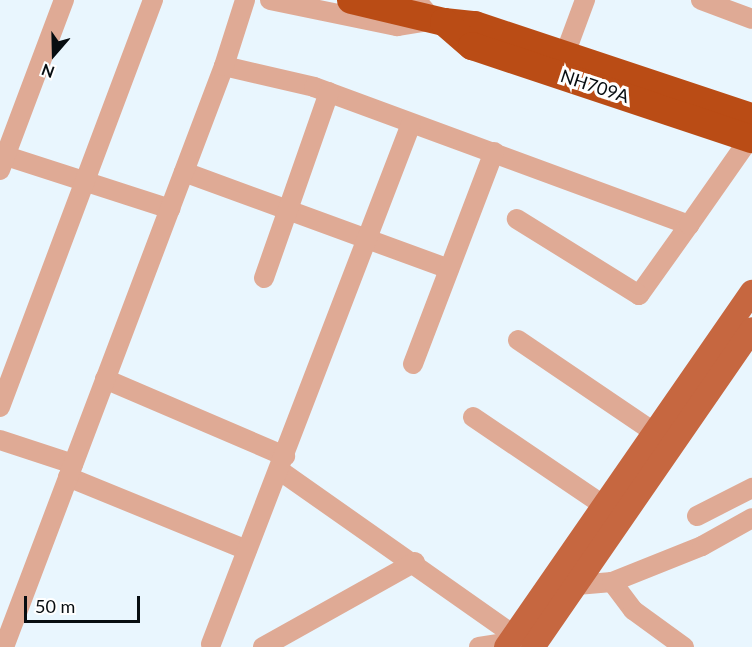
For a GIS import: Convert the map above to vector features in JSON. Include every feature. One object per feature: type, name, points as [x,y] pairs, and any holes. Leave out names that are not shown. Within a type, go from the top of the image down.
[{"type":"highway","name":"NH709A","points":[[351,0],[475,25],[565,54],[751,131]]},
{"type":"highway","name":"NH709A","points":[[423,13],[472,46],[751,131]]},
{"type":"main road","points":[[525,644],[549,586],[613,512],[743,323],[752,292]]},
{"type":"main road","points":[[525,644],[577,587],[613,512]]},
{"type":"street","points":[[64,0],[2,160],[87,182],[170,209]]},
{"type":"street","points":[[0,407],[87,182],[153,0]]},
{"type":"street","points":[[4,647],[224,66],[245,0]]},
{"type":"street","points":[[270,0],[382,25],[423,13]]},
{"type":"street","points":[[565,54],[585,0]]},
{"type":"street","points":[[700,0],[750,14]]},
{"type":"street","points":[[224,66],[329,92],[689,225]]},
{"type":"street","points":[[264,278],[329,92]]},
{"type":"street","points":[[211,644],[369,239],[411,124]]},
{"type":"street","points":[[517,219],[639,295],[689,225],[751,131]]},
{"type":"street","points":[[413,364],[494,152]]},
{"type":"street","points":[[184,172],[449,270]]},
{"type":"street","points":[[518,340],[663,438]]},
{"type":"street","points":[[105,380],[282,463],[525,644]]},
{"type":"street","points":[[473,417],[613,512]]},
{"type":"street","points":[[0,440],[247,550]]},
{"type":"street","points":[[697,516],[752,488]]},
{"type":"street","points":[[549,586],[577,587],[612,582],[702,546],[752,518]]},
{"type":"street","points":[[263,647],[415,562]]},
{"type":"street","points":[[612,582],[633,610],[684,647]]},
{"type":"street","points":[[479,647],[525,644]]}]
